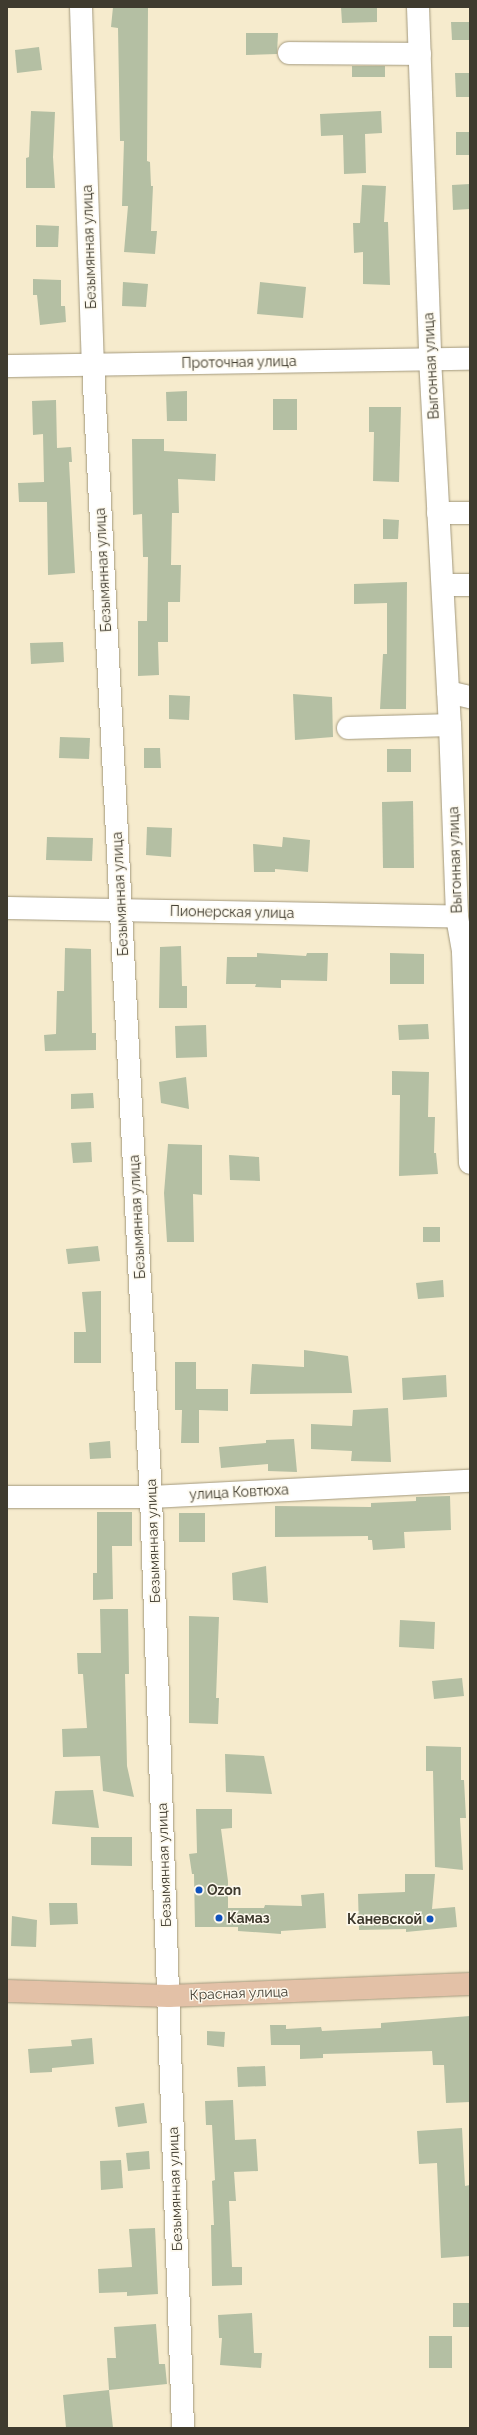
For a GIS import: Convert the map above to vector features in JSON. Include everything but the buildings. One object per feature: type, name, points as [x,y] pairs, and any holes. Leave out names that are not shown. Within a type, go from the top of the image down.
[{"type":"main road","name":"Красная улица","points":[[7,1991],[169,1996],[470,1984]]},
{"type":"street","name":"Безымянная улица","points":[[81,7],[93,365],[151,1497],[183,2428]]},
{"type":"street","name":"Выгонная улица","points":[[418,7],[430,358],[442,585],[464,696],[450,724],[457,917],[466,952],[470,1163]]},
{"type":"street","points":[[289,52],[420,54]]},
{"type":"street","name":"Проточная улица","points":[[7,366],[430,358],[470,359]]},
{"type":"street","points":[[438,513],[470,513]]},
{"type":"street","points":[[442,585],[470,584]]},
{"type":"street","points":[[348,728],[450,724]]},
{"type":"street","name":"Пионерская улица","points":[[7,908],[457,917]]},
{"type":"street","name":"улица Ковтюха","points":[[7,1497],[151,1497],[470,1481]]},
{"type":"place","name":"Ozon","points":[[199,1890]]},
{"type":"place","name":"Камаз","points":[[219,1918]]},
{"type":"place","name":"Каневской","points":[[430,1919]]}]
